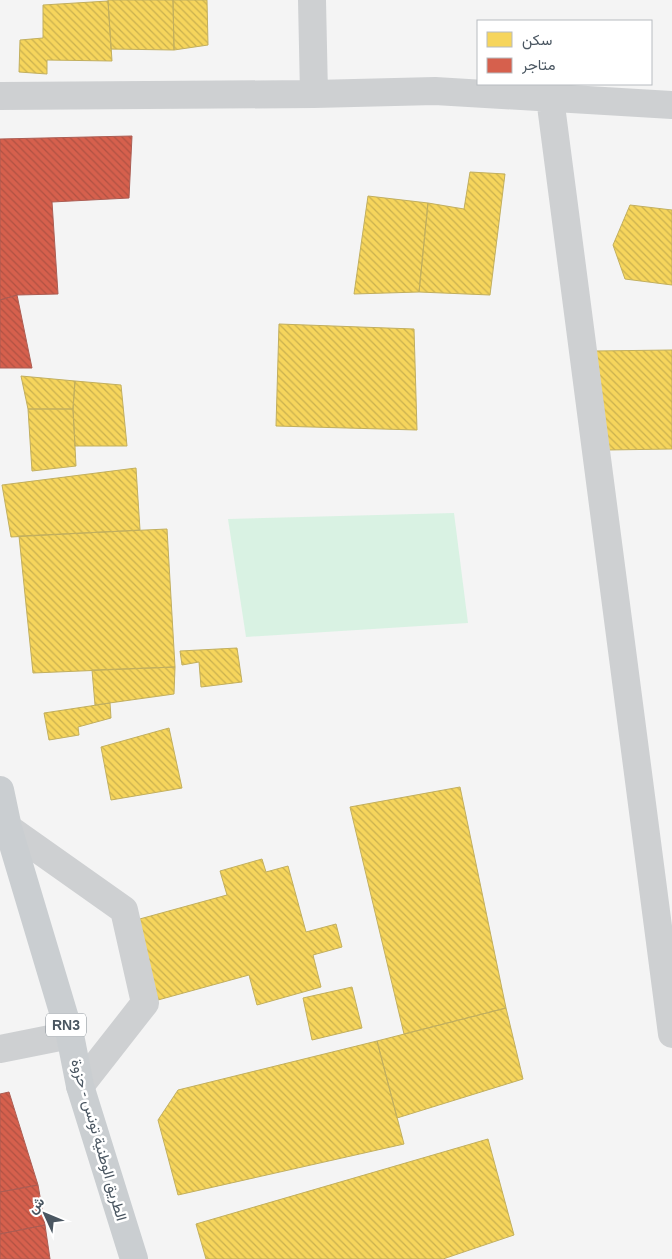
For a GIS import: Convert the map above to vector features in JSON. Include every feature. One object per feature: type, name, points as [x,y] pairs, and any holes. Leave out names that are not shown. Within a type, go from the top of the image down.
[{"type":"main road","name":"الطريق الوطنية تونس - حزوة","points":[[0,790],[8,828],[70,1035],[80,1086],[132,1259]]},
{"type":"street","points":[[312,0],[314,94]]},
{"type":"street","points":[[0,96],[314,94],[435,91],[672,105]]},
{"type":"street","points":[[550,98],[672,1034]]},
{"type":"street","points":[[8,828],[124,910],[145,1003],[80,1086]]},
{"type":"street","points":[[0,1049],[70,1035]]},
{"type":"green space","points":[[454,513],[468,623],[246,637],[228,519]]},
{"type":"building: سكن","points":[[108,0],[173,0],[174,50],[111,49]]},
{"type":"building: سكن","points":[[173,0],[207,0],[208,45],[174,50]]},
{"type":"building: سكن","points":[[108,1],[112,61],[47,60],[47,74],[19,72],[20,40],[43,38],[43,5]]},
{"type":"building: سكن","points":[[470,172],[505,174],[490,295],[419,292],[428,203],[464,209]]},
{"type":"building: سكن","points":[[368,196],[428,203],[419,292],[354,294]]},
{"type":"building: سكن","points":[[630,205],[672,210],[672,285],[625,279],[613,245]]},
{"type":"building: سكن","points":[[279,324],[414,329],[417,430],[276,426]]},
{"type":"building: سكن","points":[[672,350],[672,449],[607,450],[594,351]]},
{"type":"building: سكن","points":[[21,376],[75,381],[73,409],[28,409]]},
{"type":"building: سكن","points":[[75,381],[121,385],[127,446],[75,446],[73,409]]},
{"type":"building: سكن","points":[[28,409],[73,409],[76,466],[32,471]]},
{"type":"building: سكن","points":[[136,468],[140,530],[11,537],[2,485]]},
{"type":"building: سكن","points":[[167,529],[175,667],[33,673],[19,536]]},
{"type":"building: سكن","points":[[237,648],[242,682],[201,687],[199,662],[182,665],[180,651]]},
{"type":"building: سكن","points":[[175,667],[174,694],[95,705],[92,670]]},
{"type":"building: سكن","points":[[110,703],[111,718],[78,727],[79,735],[49,740],[44,713]]},
{"type":"building: سكن","points":[[169,728],[182,788],[111,800],[101,747]]},
{"type":"building: سكن","points":[[460,787],[506,1008],[404,1034],[350,807]]},
{"type":"building: سكن","points":[[262,859],[266,872],[288,866],[306,932],[336,924],[342,947],[313,955],[321,987],[257,1005],[249,975],[158,1000],[136,920],[227,895],[220,871]]},
{"type":"building: سكن","points":[[352,987],[362,1028],[312,1040],[303,998]]},
{"type":"building: سكن","points":[[506,1008],[523,1079],[397,1118],[377,1041]]},
{"type":"building: سكن","points":[[377,1041],[404,1144],[178,1195],[158,1120],[178,1090]]},
{"type":"building: سكن","points":[[488,1139],[514,1235],[443,1259],[206,1259],[196,1224]]},
{"type":"building: متاجر","points":[[132,136],[129,198],[52,202],[58,294],[17,295],[0,300],[0,139]]},
{"type":"building: متاجر","points":[[17,295],[32,368],[0,368],[0,300]]},
{"type":"building: متاجر","points":[[9,1092],[38,1185],[0,1192],[0,1094]]},
{"type":"building: متاجر","points":[[38,1185],[45,1225],[0,1234],[0,1192]]},
{"type":"building: متاجر","points":[[45,1225],[50,1259],[0,1259],[0,1234]]}]
